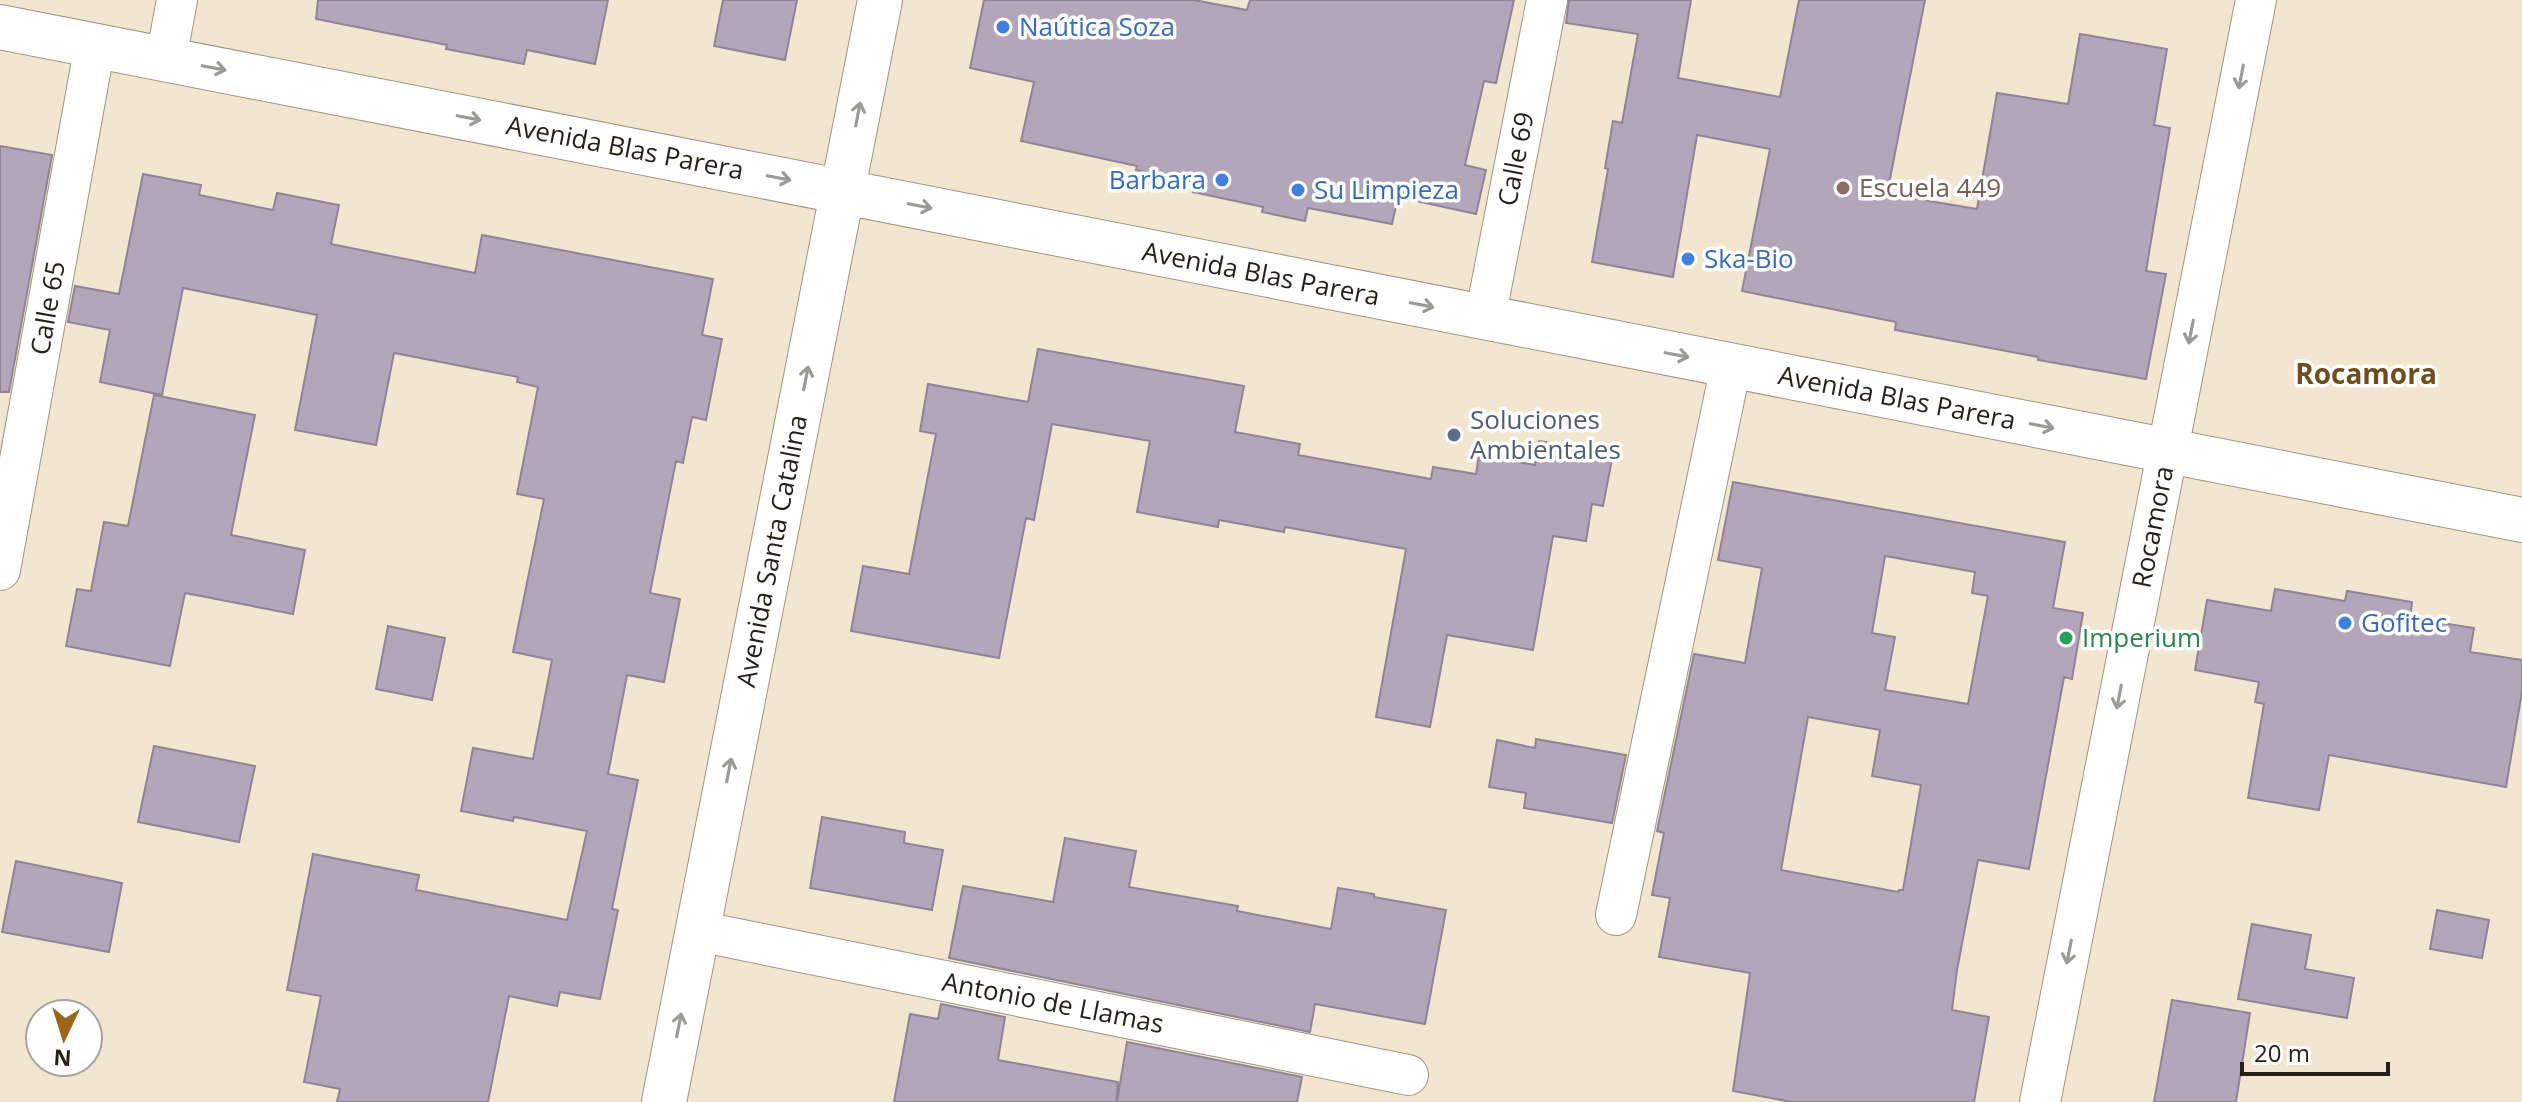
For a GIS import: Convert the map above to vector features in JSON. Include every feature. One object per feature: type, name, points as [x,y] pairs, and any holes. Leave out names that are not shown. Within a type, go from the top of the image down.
[{"type":"main road","name":"Avenida Santa Catalina","points":[[664,1102],[880,0]]},
{"type":"main road","name":"Avenida Blas Parera","points":[[0,27],[2522,520]]},
{"type":"street","points":[[166,59],[177,0]]},
{"type":"street","name":"Calle 69","points":[[1485,318],[1547,0]]},
{"type":"street","name":"Rocamora","points":[[2040,1102],[2256,0]]},
{"type":"street","name":"Calle 65","points":[[0,570],[95,45]]},
{"type":"street","points":[[1616,915],[1731,366]]},
{"type":"street","name":"Antonio de Llamas","points":[[698,931],[1408,1075]]},
{"type":"building","points":[[318,0],[608,0],[595,64],[527,50],[524,64],[316,19]]},
{"type":"building","points":[[723,0],[797,0],[785,60],[714,46]]},
{"type":"building","points":[[984,0],[1194,0],[1247,10],[1250,0],[1514,0],[1496,83],[1484,81],[1465,165],[1486,170],[1476,214],[1398,197],[1392,224],[1308,208],[1305,221],[1262,212],[1263,207],[1193,192],[1195,182],[1021,141],[1034,82],[970,68]]},
{"type":"building","points":[[1569,0],[1691,0],[1678,78],[1780,97],[1799,0],[1925,0],[1887,194],[1977,209],[1997,93],[2068,104],[2080,34],[2167,49],[2154,125],[2170,128],[2146,271],[2166,274],[2146,379],[1895,330],[1896,322],[1742,291],[1770,149],[1697,135],[1673,277],[1592,262],[1613,121],[1622,123],[1638,34],[1566,23]]},
{"type":"building","points":[[0,146],[52,155],[9,392],[0,392]]},
{"type":"building","points":[[143,174],[201,185],[199,195],[273,210],[277,193],[339,205],[331,244],[475,273],[482,235],[713,279],[702,335],[722,339],[706,420],[692,417],[683,463],[676,461],[650,593],[680,599],[664,682],[627,675],[608,774],[638,780],[612,909],[618,910],[600,999],[560,992],[557,1006],[509,996],[488,1102],[337,1102],[340,1089],[304,1082],[321,996],[287,990],[313,854],[419,875],[416,890],[567,920],[587,831],[461,811],[473,748],[533,759],[552,660],[513,652],[544,499],[517,494],[538,387],[517,382],[518,377],[394,353],[376,445],[295,430],[317,315],[183,288],[162,395],[100,382],[110,330],[68,322],[75,286],[119,294]]},
{"type":"building","points":[[1038,349],[1244,386],[1235,432],[1300,444],[1298,455],[1431,479],[1433,467],[1476,474],[1479,455],[1535,465],[1539,441],[1613,454],[1603,506],[1592,504],[1586,541],[1553,536],[1533,650],[1447,635],[1430,727],[1376,717],[1406,549],[1285,527],[1284,532],[1219,520],[1218,527],[1137,512],[1150,441],[1052,424],[1034,520],[1026,518],[999,658],[851,631],[863,566],[909,574],[936,434],[920,431],[928,384],[1028,402]]},
{"type":"building","points":[[154,395],[255,415],[231,535],[305,550],[293,614],[185,593],[170,666],[66,646],[77,589],[91,591],[104,522],[128,526]]},
{"type":"building","points":[[1733,482],[2065,542],[2053,608],[2083,613],[2072,679],[2064,677],[2029,869],[1978,860],[1957,970],[1952,1010],[1989,1017],[1974,1102],[1792,1102],[1733,1091],[1750,973],[1659,957],[1670,898],[1652,895],[1664,833],[1657,831],[1694,654],[1745,663],[1762,568],[1718,560]],"holes":[[[1885,556],[1975,572],[1972,593],[1988,596],[1968,704],[1885,690],[1895,637],[1872,633]],[[1808,717],[1880,730],[1872,776],[1921,785],[1903,890],[1898,892],[1781,870]]]},
{"type":"building","points":[[2275,589],[2345,601],[2347,591],[2412,602],[2410,618],[2474,628],[2470,652],[2522,660],[2522,692],[2506,787],[2329,755],[2319,810],[2248,798],[2264,704],[2255,702],[2259,682],[2195,670],[2207,600],[2271,611]]},
{"type":"building","points":[[388,626],[445,638],[432,700],[376,689]]},
{"type":"building","points":[[1536,739],[1626,755],[1612,823],[1524,808],[1526,793],[1489,787],[1497,740],[1535,748]]},
{"type":"building","points":[[154,746],[255,766],[239,842],[138,822]]},
{"type":"building","points":[[822,817],[905,832],[904,843],[943,850],[932,910],[810,888]]},
{"type":"building","points":[[1065,838],[1136,851],[1129,887],[1238,906],[1237,911],[1331,929],[1338,888],[1446,910],[1425,1024],[1315,1004],[1310,1032],[949,958],[963,886],[1053,902]]},
{"type":"building","points":[[16,861],[122,883],[109,952],[2,932]]},
{"type":"building","points":[[2437,910],[2489,920],[2482,958],[2430,949]]},
{"type":"building","points":[[2252,924],[2311,935],[2305,969],[2354,978],[2347,1018],[2238,999]]},
{"type":"building","points":[[2172,1000],[2250,1013],[2236,1102],[2154,1102]]},
{"type":"building","points":[[941,1004],[1005,1017],[998,1060],[1118,1082],[1116,1102],[894,1102],[910,1014],[938,1019]]},
{"type":"building","points":[[1127,1042],[1302,1077],[1297,1102],[1117,1102]]},
{"type":"place","name":"Naútica Soza","points":[[1003,27]]},
{"type":"place","name":"Barbara","points":[[1222,180]]},
{"type":"place","name":"Escuela 449","points":[[1843,188]]},
{"type":"place","name":"Su Limpieza","points":[[1298,190]]},
{"type":"place","name":"Ska-Bio","points":[[1688,259]]},
{"type":"place","name":"Soluciones Ambientales","points":[[1454,435]]},
{"type":"place","name":"Gofitec","points":[[2345,623]]},
{"type":"place","name":"Imperium","points":[[2066,638]]},
{"type":"district","name":"Rocamora","points":[[2366,374]]}]
